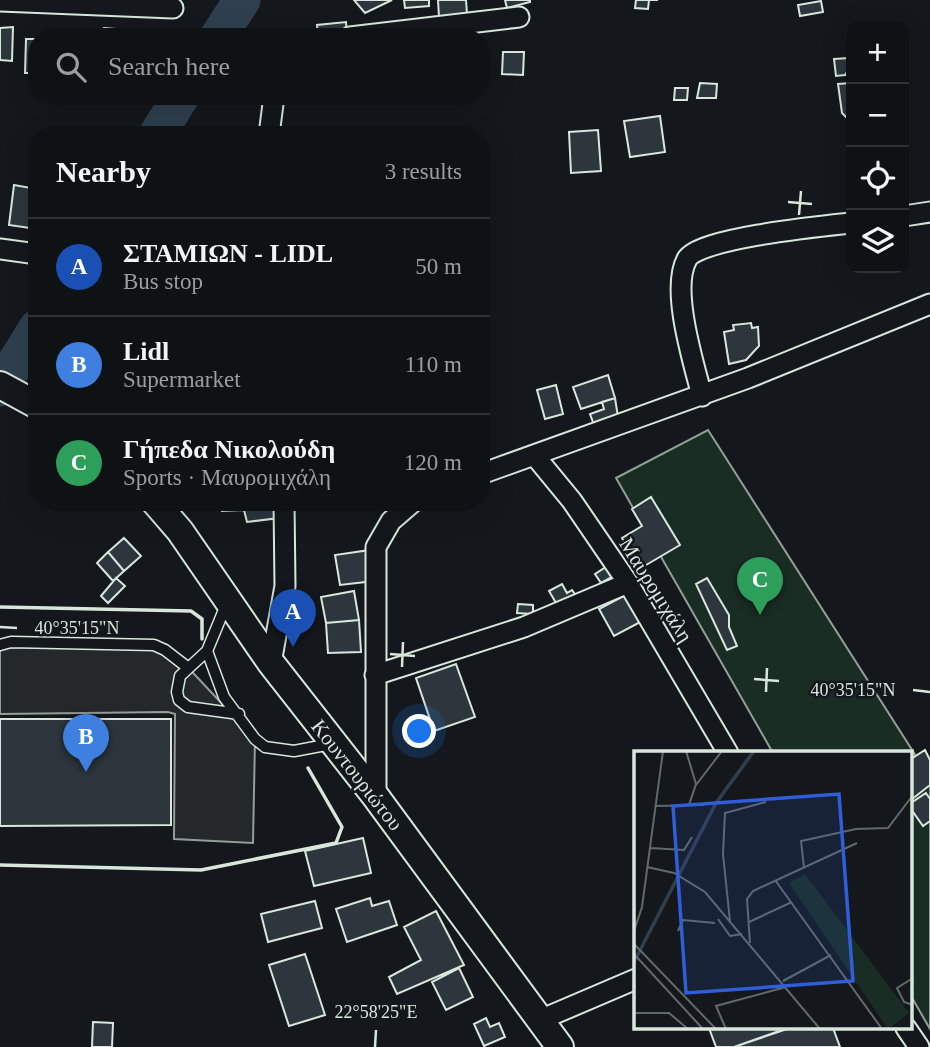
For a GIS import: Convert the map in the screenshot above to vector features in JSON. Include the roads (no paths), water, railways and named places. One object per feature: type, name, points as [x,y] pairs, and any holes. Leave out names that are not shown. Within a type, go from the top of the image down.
[{"type":"main road","points":[[0,385],[28,400]]},
{"type":"main road","name":"Κουντουριώτου","points":[[163,511],[180,531],[271,663],[376,797],[560,1047]]},
{"type":"street","points":[[0,1],[90,2],[173,8]]},
{"type":"street","points":[[426,28],[519,17]]},
{"type":"street","points":[[270,126],[273,105]]},
{"type":"street","points":[[909,215],[930,212]]},
{"type":"street","points":[[702,396],[684,306],[682,272],[688,257],[709,245],[846,224]]},
{"type":"street","points":[[0,249],[28,253]]},
{"type":"street","points":[[490,471],[702,396],[930,304]]},
{"type":"street","name":"Μαυρομιχάλη","points":[[535,456],[572,501],[628,583],[727,751]]},
{"type":"street","points":[[271,663],[285,586],[284,511]]},
{"type":"street","points":[[376,797],[376,547],[391,521],[403,511]]},
{"type":"street","points":[[375,675],[524,626],[628,583]]},
{"type":"street","points":[[540,1020],[634,980]]},
{"type":"street","points":[[907,1030],[919,1047]]},
{"type":"lane","points":[[228,601],[207,651],[187,667],[177,684],[177,692],[183,705],[239,714]]},
{"type":"lane","points":[[0,645],[11,642],[154,645],[187,667]]},
{"type":"lane","points":[[207,651],[217,684],[255,739],[265,747],[294,751],[332,743]]},
{"type":"waterway","points":[[224,28],[242,0]]},
{"type":"waterway","points":[[163,126],[175,105]]},
{"type":"waterway","points":[[0,388],[28,343]]},
{"type":"place","name":"Γήπεδα Νικολούδη","points":[[760,615]]},
{"type":"place","name":"ΣΤΑΜΙΩΝ - LIDL","points":[[293,647]]},
{"type":"place","name":"Lidl","points":[[86,772]]}]
